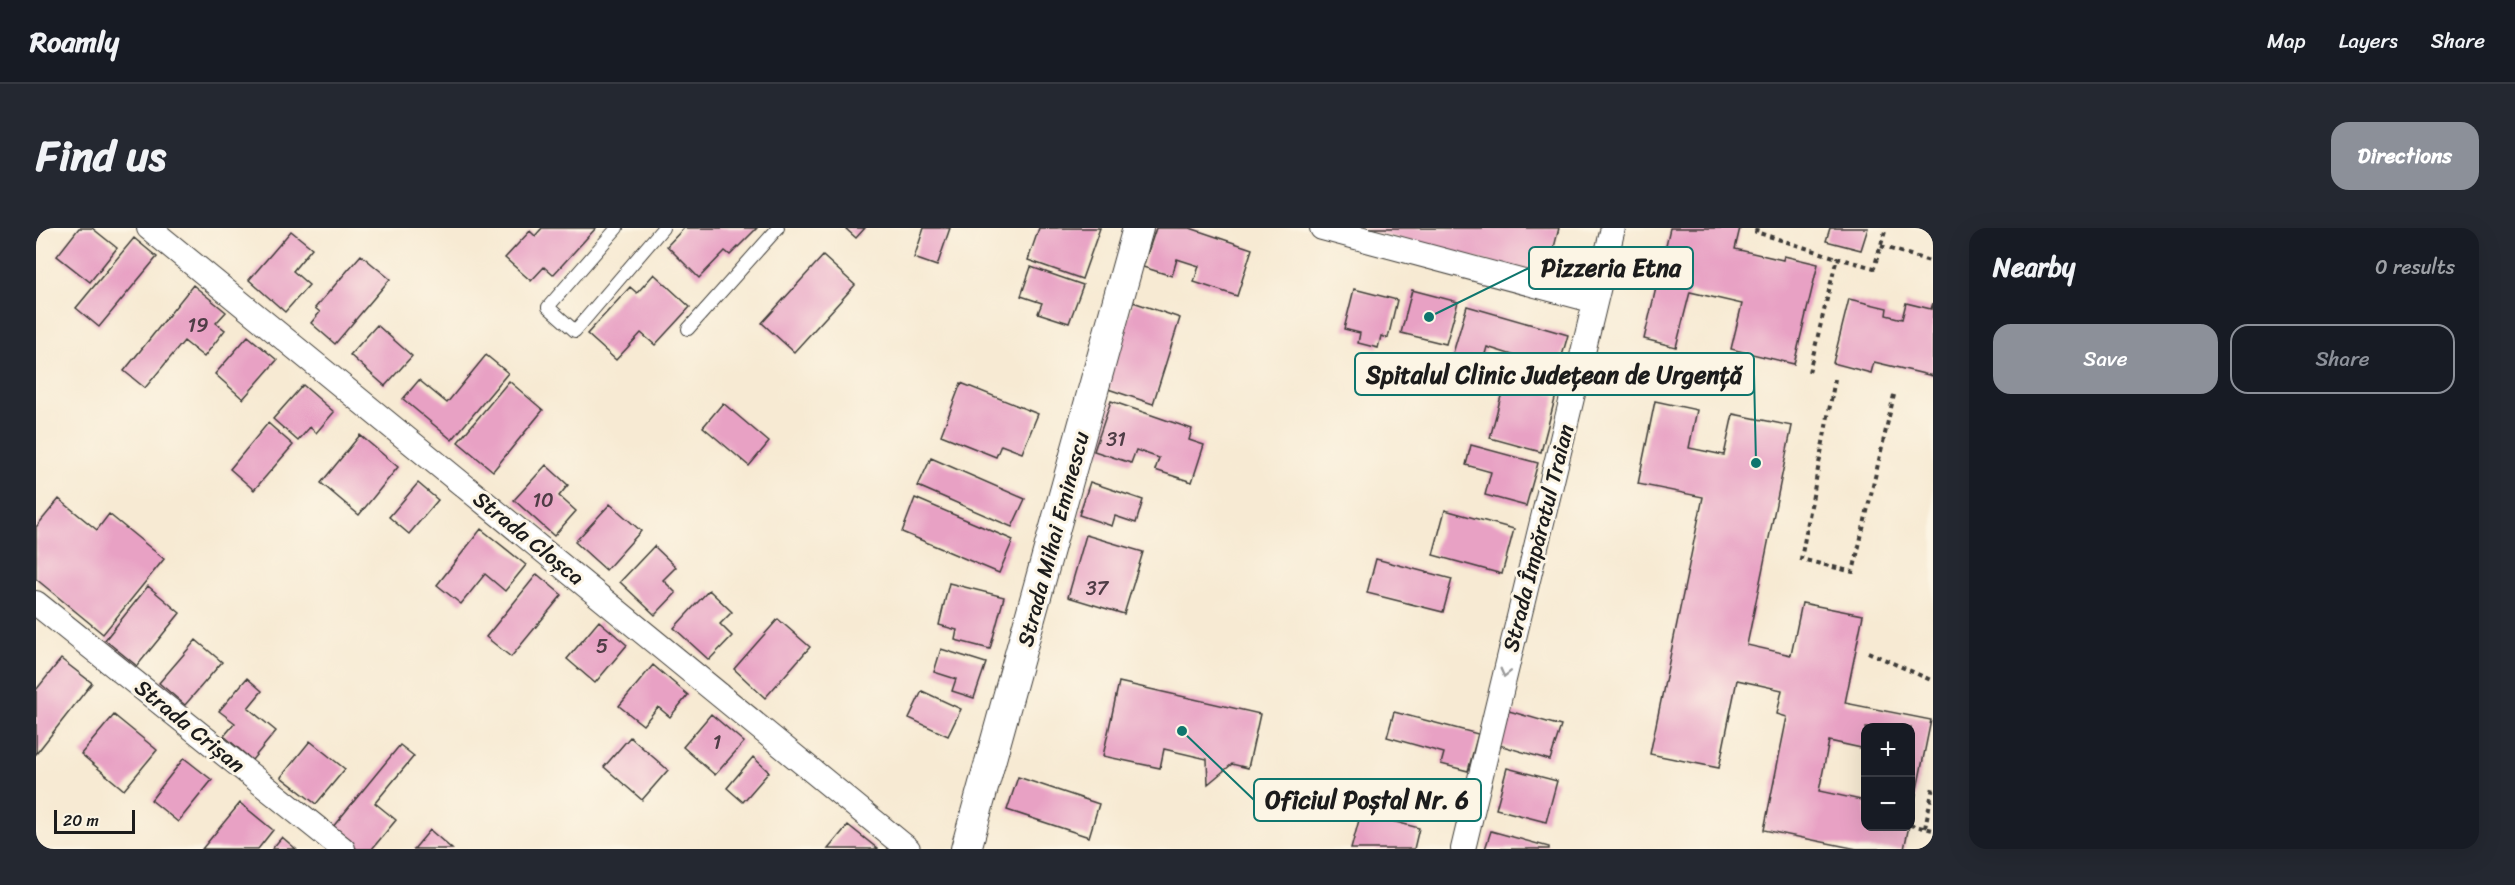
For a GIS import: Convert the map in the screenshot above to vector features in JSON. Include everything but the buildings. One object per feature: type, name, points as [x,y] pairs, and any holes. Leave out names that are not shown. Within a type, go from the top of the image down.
[{"type":"street","name":"Strada Cloșca","points":[[149,228],[908,849]]},
{"type":"street","name":"Strada Mihai Eminescu","points":[[966,849],[1138,228]]},
{"type":"street","points":[[1322,228],[1595,301]]},
{"type":"street","name":"Strada Împăratul Traian","points":[[1463,849],[1613,228]]},
{"type":"street","name":"Strada Crișan","points":[[36,603],[343,849]]},
{"type":"lane","points":[[617,228],[549,307],[575,331],[663,228]]},
{"type":"lane","points":[[688,329],[778,228]]},
{"type":"path","points":[[1757,228],[1756,232],[1874,268],[1886,228]]},
{"type":"path","points":[[1881,246],[1933,262]]},
{"type":"path","points":[[1809,372],[1837,258]]},
{"type":"path","points":[[1835,379],[1801,559],[1853,572],[1894,395]]},
{"type":"path","points":[[1868,652],[1933,681]]},
{"type":"path","points":[[1925,828],[1933,787]]},
{"type":"path","points":[[1915,826],[1933,830]]},
{"type":"place","name":"Pizzeria Etna","points":[[1429,317]]},
{"type":"place","name":"Spitalul Clinic Județean de Urgență","points":[[1756,463]]},
{"type":"place","name":"Oficiul Poștal Nr. 6","points":[[1182,731]]}]
